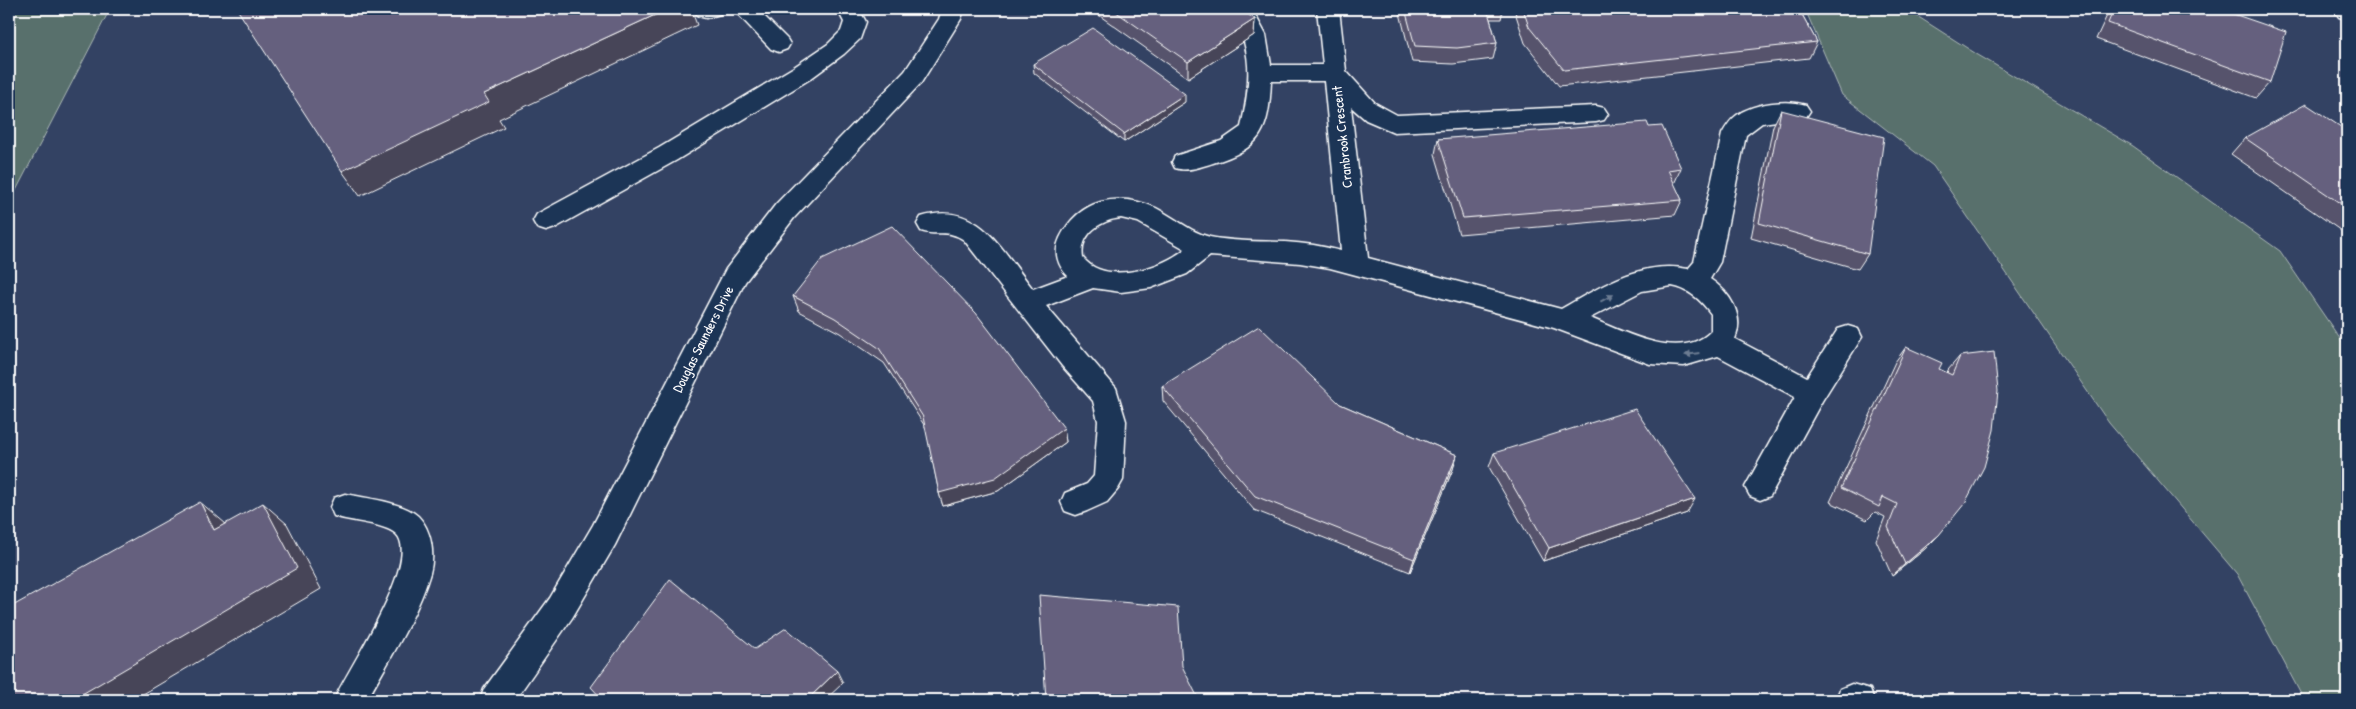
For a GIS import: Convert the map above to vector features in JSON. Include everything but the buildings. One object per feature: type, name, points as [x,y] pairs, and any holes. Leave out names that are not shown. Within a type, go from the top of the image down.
[{"type":"street","points":[[744,9],[779,44]]},
{"type":"street","points":[[546,221],[668,154],[802,73],[836,49],[852,34],[855,22],[848,9]]},
{"type":"street","name":"Douglas Saunders Drive","points":[[496,700],[562,608],[604,535],[735,276],[785,211],[913,77],[950,19],[953,9]]},
{"type":"street","points":[[1184,162],[1235,146],[1246,138],[1252,130],[1255,118],[1260,54],[1253,28],[1240,9]]},
{"type":"street","name":"Cranbrook Crescent","points":[[1328,9],[1356,266]]},
{"type":"street","points":[[1259,73],[1334,73],[1361,105],[1376,117],[1394,124],[1596,114]]},
{"type":"street","points":[[1692,281],[1704,269],[1707,262],[1734,134],[1738,127],[1753,116],[1798,112]]},
{"type":"street","points":[[1205,246],[1188,262],[1148,278],[1110,283],[1092,278],[1074,267],[1070,261],[1069,244],[1088,219],[1099,213],[1118,208],[1134,210],[1205,246],[1327,257],[1564,320],[1639,349],[1663,355],[1687,355],[1704,352],[1718,342],[1724,332],[1725,317],[1714,298],[1700,285],[1680,276],[1658,275],[1642,279],[1564,320]]},
{"type":"street","points":[[930,224],[957,223],[966,227],[1106,396],[1112,420],[1108,480],[1097,493],[1076,502]]},
{"type":"street","points":[[1028,302],[1092,278]]},
{"type":"street","points":[[1760,487],[1812,393],[1848,336]]},
{"type":"street","points":[[1718,342],[1812,393]]},
{"type":"street","points":[[345,507],[389,516],[407,526],[417,541],[415,572],[396,616],[350,700]]},
{"type":"street","points":[[1852,700],[1858,700]]},
{"type":"green space","points":[[9,9],[110,9],[9,204]]},
{"type":"green space","points":[[1805,9],[1906,9],[1978,55],[2133,146],[2280,251],[2347,349],[2347,700],[2304,700],[2237,574],[2109,423],[1933,166],[1842,95]]}]
